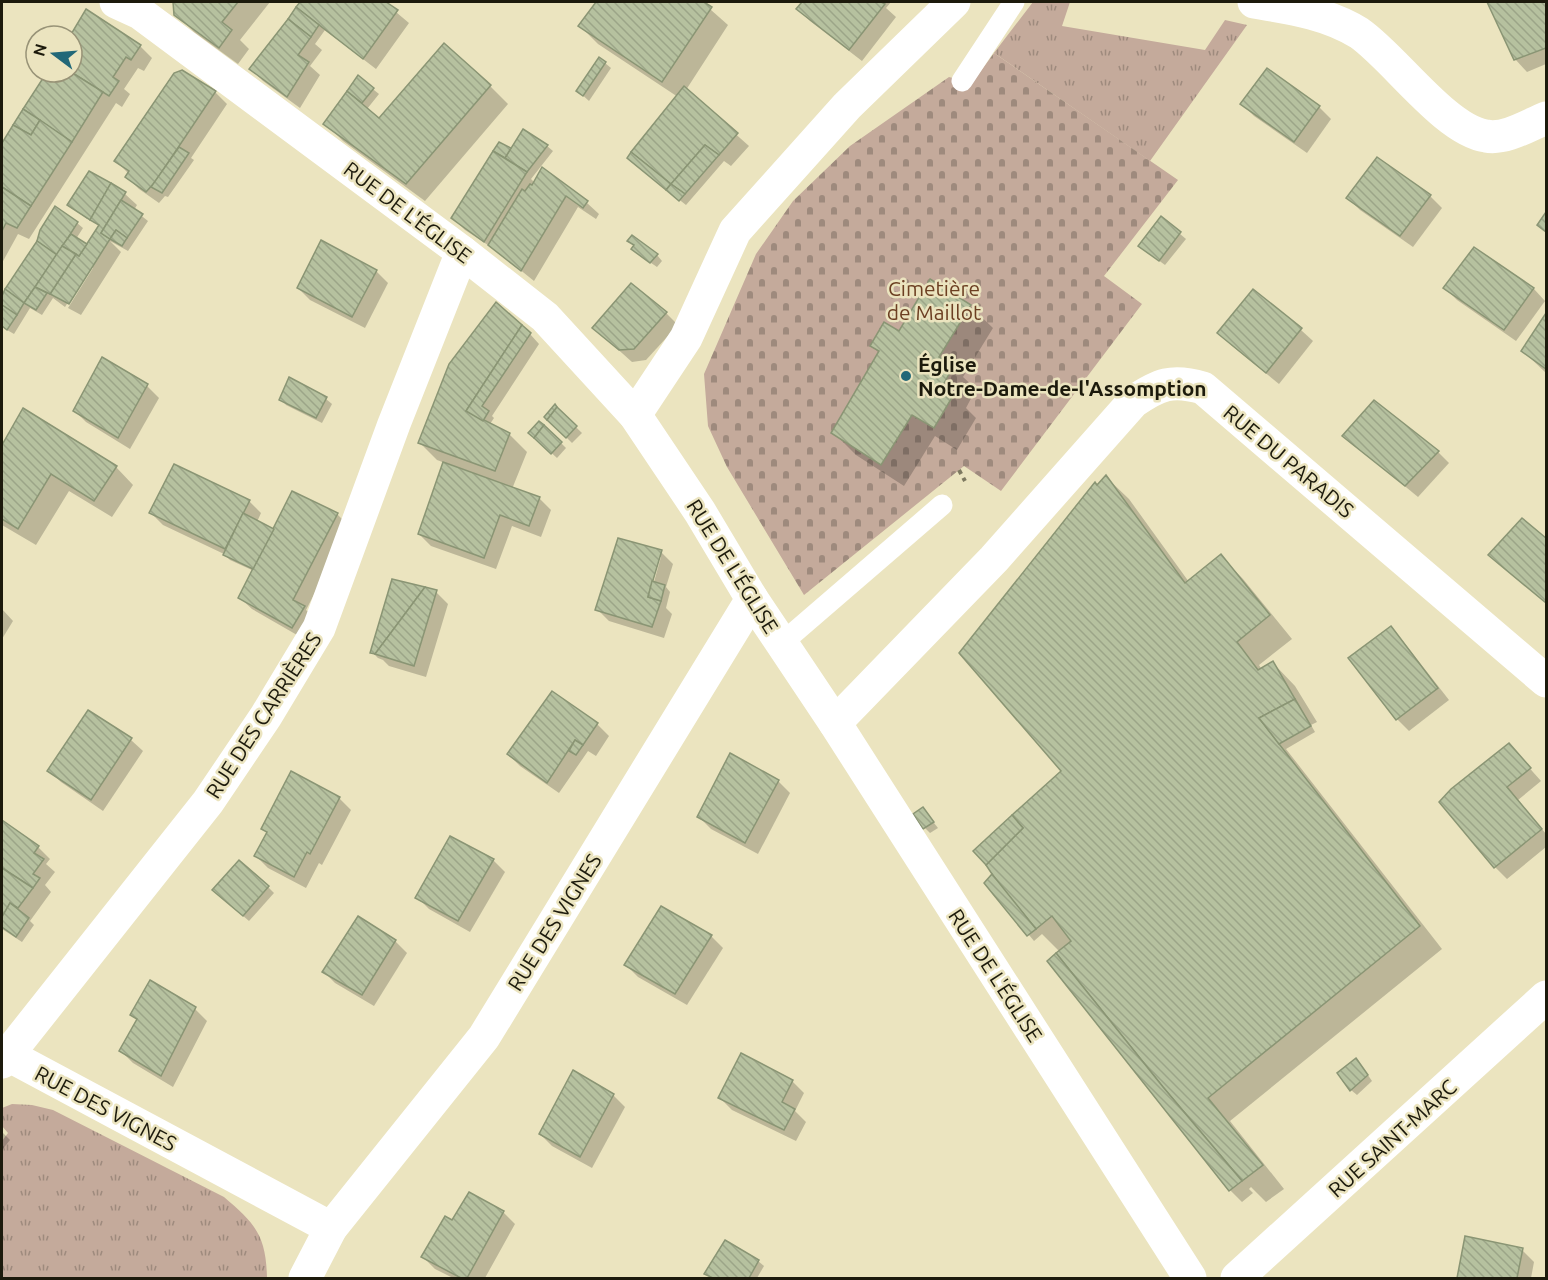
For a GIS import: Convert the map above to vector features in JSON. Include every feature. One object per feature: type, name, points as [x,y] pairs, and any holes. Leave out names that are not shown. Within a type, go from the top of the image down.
[{"type":"street","points":[[635,415],[686,338],[735,231],[847,106],[954,2]]},
{"type":"street","points":[[1254,2],[1333,19],[1360,34],[1462,127],[1485,136],[1502,136],[1546,118]]},
{"type":"street","name":"RUE DE L'ÉGLISE","points":[[134,5],[545,317],[635,415],[700,512],[752,599],[835,723],[1190,1278]]},
{"type":"street","name":"RUE DES CARRIÈRES","points":[[4,1059],[208,802],[266,716],[319,628],[394,424],[462,252]]},
{"type":"street","name":"RUE DU PARADIS","points":[[835,723],[994,560],[1133,402],[1149,390],[1165,383],[1186,383],[1203,388],[1546,681]]},
{"type":"street","name":"RUE DES VIGNES","points":[[305,1278],[331,1228],[484,1037],[752,599]]},
{"type":"street","name":"RUE SAINT-MARC","points":[[1237,1278],[1546,997]]},
{"type":"street","name":"RUE DES VIGNES","points":[[4,1059],[331,1228]]},
{"type":"lane","points":[[962,81],[1014,2]]},
{"type":"lane","points":[[782,643],[942,505]]},
{"type":"green space","points":[[1033,2],[1070,2],[1062,26],[1205,50],[1225,20],[1247,25],[1150,161],[994,53]]},
{"type":"green space","name":"Cimetière de Maillot","points":[[994,53],[1178,180],[1104,276],[1142,304],[1001,491],[964,466],[804,595],[727,467],[708,426],[704,374],[756,254],[793,201],[850,146],[949,77],[972,83]]},
{"type":"green space","points":[[12,1104],[32,1105],[53,1110],[224,1197],[244,1215],[257,1232],[264,1251],[267,1278],[2,1278],[2,1141],[8,1133],[2,1126],[2,1108]]},
{"type":"building","points":[[173,2],[238,2],[222,22],[232,30],[219,48],[174,15]]},
{"type":"building","points":[[300,2],[386,2],[398,10],[363,59],[296,7]]},
{"type":"building","points":[[596,2],[704,2],[712,7],[662,82],[578,26]]},
{"type":"building","points":[[802,2],[881,2],[885,4],[849,50],[796,9]]},
{"type":"building","points":[[1487,2],[1546,2],[1546,48],[1514,60]]},
{"type":"building","points":[[296,7],[319,25],[311,37],[288,19]]},
{"type":"building","points":[[86,9],[141,45],[131,60],[126,57],[113,77],[119,81],[109,96],[84,80],[84,24],[77,24]]},
{"type":"building","points":[[288,19],[311,37],[298,55],[309,62],[287,97],[249,69]]},
{"type":"building","points":[[444,43],[491,85],[406,184],[323,124],[347,91],[379,118]]},
{"type":"building","points":[[599,57],[606,62],[583,96],[576,91]]},
{"type":"building","points":[[1267,68],[1320,106],[1294,142],[1240,104]]},
{"type":"building","points":[[182,70],[216,91],[146,192],[125,177],[129,171],[114,161],[174,73]]},
{"type":"building","points":[[358,75],[374,88],[362,103],[347,91]]},
{"type":"building","points":[[84,80],[103,92],[72,142],[23,109],[39,84],[84,84]]},
{"type":"building","points":[[684,86],[738,133],[719,155],[705,145],[671,184],[631,152]]},
{"type":"building","points":[[23,109],[40,120],[31,135],[13,125]]},
{"type":"building","points":[[40,120],[72,142],[31,206],[2,187],[2,143],[13,125],[31,135]]},
{"type":"building","points":[[523,129],[548,145],[527,172],[505,158]]},
{"type":"building","points":[[499,142],[511,148],[505,158],[493,151]]},
{"type":"building","points":[[705,145],[719,155],[685,194],[671,184]]},
{"type":"building","points":[[179,147],[189,153],[162,193],[151,187]]},
{"type":"building","points":[[493,151],[527,172],[484,242],[451,218]]},
{"type":"building","points":[[631,152],[671,184],[666,190],[627,158]]},
{"type":"building","points":[[1377,157],[1431,195],[1400,236],[1346,198]]},
{"type":"building","points":[[542,167],[588,201],[583,208],[566,196],[521,271],[488,245],[522,189],[525,191],[530,184],[532,185]]},
{"type":"building","points":[[89,171],[111,183],[90,220],[67,205]]},
{"type":"building","points":[[111,183],[126,192],[101,233],[110,239],[69,304],[50,294],[76,254],[79,256],[99,225],[90,220]]},
{"type":"building","points":[[671,184],[685,194],[679,201],[666,190]]},
{"type":"building","points":[[2,187],[31,206],[17,228],[6,223],[2,231]]},
{"type":"building","points":[[121,200],[143,214],[127,238],[116,230],[110,239],[101,233]]},
{"type":"building","points":[[55,206],[78,222],[57,255],[37,241],[40,230]]},
{"type":"building","points":[[1546,212],[1546,232],[1537,225]]},
{"type":"building","points":[[1161,216],[1181,232],[1159,261],[1138,246]]},
{"type":"building","points":[[116,230],[127,238],[122,246],[110,239]]},
{"type":"building","points":[[71,234],[87,244],[79,256],[62,246]]},
{"type":"building","points":[[632,235],[658,254],[650,263],[631,249],[634,245],[627,241]]},
{"type":"building","points":[[321,240],[377,270],[352,317],[297,288]]},
{"type":"building","points":[[37,241],[57,255],[24,303],[5,289]]},
{"type":"building","points":[[62,246],[76,254],[50,294],[35,287]]},
{"type":"building","points":[[1474,247],[1534,288],[1504,330],[1443,288]]},
{"type":"building","name":"Église Notre-Dame-de-l'Assomption","points":[[930,279],[971,305],[939,357],[954,365],[942,387],[954,394],[934,428],[912,415],[881,465],[831,433],[879,351],[870,346],[884,322],[899,331]]},
{"type":"building","points":[[631,283],[667,312],[634,349],[619,350],[592,328]]},
{"type":"building","points":[[35,287],[47,293],[36,310],[24,303]]},
{"type":"building","points":[[5,289],[24,303],[17,315],[2,305]]},
{"type":"building","points":[[1253,289],[1302,328],[1266,373],[1217,333]]},
{"type":"building","points":[[496,302],[522,325],[466,411],[510,433],[495,471],[418,443],[449,364]]},
{"type":"building","points":[[2,305],[17,315],[7,330],[2,326]]},
{"type":"building","points":[[1546,313],[1546,369],[1521,351]]},
{"type":"building","points":[[522,325],[531,333],[482,406],[489,411],[483,421],[466,411]]},
{"type":"building","points":[[102,357],[148,384],[118,438],[73,411]]},
{"type":"building","points":[[289,377],[327,397],[316,418],[279,400]]},
{"type":"building","points":[[1374,400],[1439,451],[1405,486],[1342,436]]},
{"type":"building","points":[[555,404],[557,407],[547,420],[544,417]]},
{"type":"building","points":[[557,407],[577,426],[566,438],[547,420]]},
{"type":"building","points":[[23,408],[117,466],[94,501],[51,474],[18,529],[2,519],[2,445]]},
{"type":"building","points":[[539,421],[544,425],[534,438],[528,433]]},
{"type":"building","points":[[544,425],[562,442],[551,454],[534,438]]},
{"type":"building","points":[[443,462],[540,497],[529,526],[500,515],[484,558],[418,534]]},
{"type":"building","points":[[174,464],[250,500],[225,549],[149,513]]},
{"type":"building","points":[[1106,475],[1185,583],[1221,554],[1270,615],[1237,642],[1258,670],[1273,661],[1295,699],[1259,718],[1420,926],[1208,1098],[1263,1165],[1242,1181],[1056,953],[1071,941],[1052,916],[1036,929],[986,865],[1023,828],[1012,815],[1061,771],[959,653],[1095,482],[1097,485]]},
{"type":"building","points":[[292,491],[338,513],[293,600],[305,606],[292,628],[238,598]]},
{"type":"building","points":[[243,513],[274,529],[253,569],[223,555]]},
{"type":"building","points":[[1522,518],[1546,538],[1546,603],[1488,555]]},
{"type":"building","points":[[618,538],[662,550],[648,597],[661,601],[652,627],[595,610]]},
{"type":"building","points":[[392,579],[425,587],[375,654],[370,653]]},
{"type":"building","points":[[652,581],[665,585],[661,601],[648,597]]},
{"type":"building","points":[[425,587],[437,590],[414,666],[375,654]]},
{"type":"building","points":[[1391,626],[1438,688],[1396,720],[1348,658]]},
{"type":"building","points":[[552,691],[598,723],[583,745],[575,740],[547,783],[507,754]]},
{"type":"building","points":[[1295,699],[1311,726],[1279,744],[1259,718]]},
{"type":"building","points":[[88,710],[132,738],[91,800],[47,771]]},
{"type":"building","points":[[575,740],[583,745],[576,755],[569,751]]},
{"type":"building","points":[[1509,743],[1531,768],[1507,787],[1542,829],[1494,868],[1439,802],[1451,789]]},
{"type":"building","points":[[730,753],[779,780],[745,843],[697,817]]},
{"type":"building","points":[[291,771],[340,797],[310,854],[307,852],[294,877],[254,856],[267,832],[261,829]]},
{"type":"building","points":[[923,807],[934,822],[923,829],[913,814]]},
{"type":"building","points":[[1012,815],[1023,828],[986,865],[973,851]]},
{"type":"building","points":[[2,820],[39,846],[34,853],[44,859],[33,874],[40,878],[33,888],[2,868]]},
{"type":"building","points":[[450,836],[494,859],[458,921],[415,898]]},
{"type":"building","points":[[239,860],[269,886],[243,916],[212,890]]},
{"type":"building","points":[[2,868],[33,888],[18,908],[10,903],[2,917]]},
{"type":"building","points":[[992,874],[1036,929],[1027,936],[984,883]]},
{"type":"building","points":[[10,903],[29,918],[16,937],[2,927],[2,917]]},
{"type":"building","points":[[661,906],[712,935],[675,994],[624,965]]},
{"type":"building","points":[[358,916],[396,940],[362,995],[322,972]]},
{"type":"building","points":[[1056,953],[1242,1181],[1229,1191],[1047,961]]},
{"type":"building","points":[[150,980],[196,1007],[161,1076],[119,1051],[137,1019],[130,1015]]},
{"type":"building","points":[[741,1053],[793,1080],[782,1102],[795,1109],[784,1130],[718,1098]]},
{"type":"building","points":[[1356,1058],[1368,1075],[1350,1091],[1337,1073]]},
{"type":"building","points":[[573,1070],[614,1094],[580,1157],[539,1134]]},
{"type":"building","points":[[469,1192],[504,1211],[467,1278],[461,1278],[421,1257],[445,1216],[452,1220]]},
{"type":"building","points":[[1465,1236],[1523,1248],[1517,1278],[1457,1278]]},
{"type":"building","points":[[725,1240],[759,1260],[749,1278],[713,1278],[704,1274]]},
{"type":"place","name":"Église Notre-Dame-de-l'Assomption","points":[[906,376]]}]
